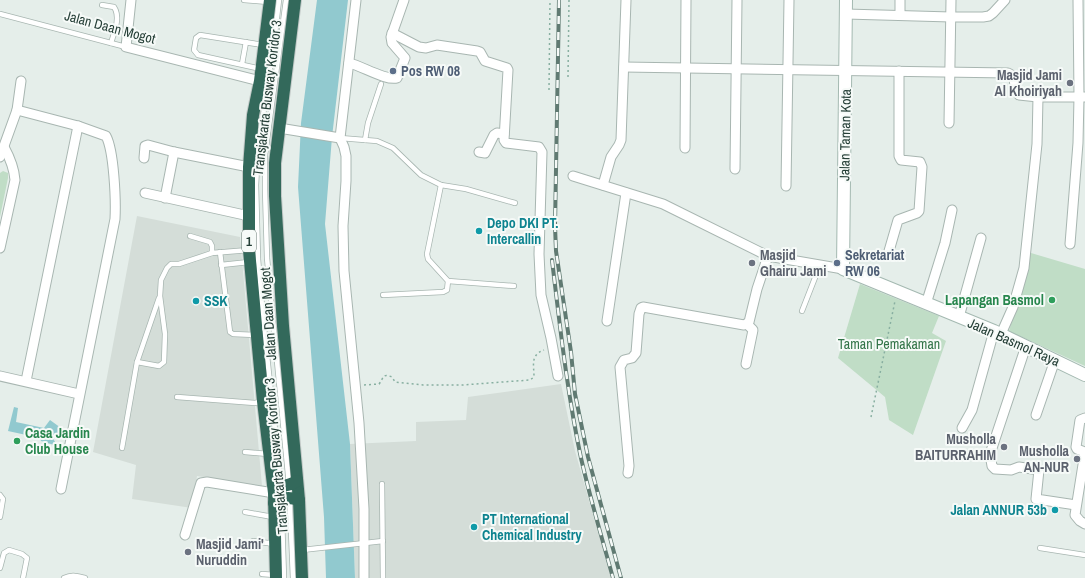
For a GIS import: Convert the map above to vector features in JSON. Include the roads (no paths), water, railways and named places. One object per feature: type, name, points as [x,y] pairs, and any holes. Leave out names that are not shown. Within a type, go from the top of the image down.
[{"type":"highway","name":"Jalan Daan Mogot","points":[[279,577],[275,517],[284,492],[284,326],[275,196],[275,163],[284,129],[295,0]]},
{"type":"highway","name":"Jalan Daan Mogot","points":[[273,1],[264,45],[260,81],[253,115],[249,167],[250,256],[256,335],[269,454],[306,549],[302,578]]},
{"type":"street","points":[[126,47],[131,0]]},
{"type":"street","points":[[337,138],[349,62],[356,0]]},
{"type":"street","points":[[349,62],[360,65],[384,77],[397,78],[404,58],[392,43],[391,37],[404,0]]},
{"type":"street","points":[[603,186],[611,157],[620,145],[621,140],[626,0]]},
{"type":"street","points":[[685,148],[686,0]]},
{"type":"street","points":[[735,169],[737,0]]},
{"type":"street","points":[[786,186],[789,0]]},
{"type":"street","name":"Jalan Taman Kota","points":[[843,269],[846,0]]},
{"type":"street","points":[[900,0],[900,15]]},
{"type":"street","points":[[949,123],[951,0]]},
{"type":"street","points":[[846,14],[951,17],[989,16],[1005,0]]},
{"type":"street","points":[[1070,244],[1082,97],[1078,0]]},
{"type":"street","points":[[392,33],[419,47],[426,48],[437,45],[477,51],[480,52],[485,61],[509,71],[504,140],[506,142],[539,148],[542,152],[539,254],[542,296],[558,376]]},
{"type":"street","name":"Jalan Daan Mogot","points":[[126,47],[260,81]]},
{"type":"street","points":[[624,67],[1008,73],[1012,74],[1017,94],[1019,95],[1038,97],[1082,97]]},
{"type":"street","points":[[889,251],[898,220],[917,213],[918,211],[922,167],[920,162],[900,159],[899,71]]},
{"type":"street","points":[[0,158],[17,110],[21,81]]},
{"type":"street","points":[[962,428],[972,410],[998,333],[1013,307],[1024,268],[1038,144],[1038,97]]},
{"type":"street","points":[[17,110],[78,126],[106,136],[109,142],[115,219],[61,489]]},
{"type":"street","points":[[26,382],[78,126]]},
{"type":"street","points":[[284,129],[337,138],[344,147],[346,156],[343,250],[354,386],[359,423],[364,578]]},
{"type":"street","points":[[479,152],[485,153],[494,135],[504,134]]},
{"type":"street","points":[[144,158],[145,146],[147,145],[249,167]]},
{"type":"street","points":[[0,248],[15,180],[15,171],[4,147]]},
{"type":"street","points":[[165,198],[174,152]]},
{"type":"street","points":[[573,176],[663,204],[768,256],[843,269]]},
{"type":"street","points":[[607,321],[626,192]]},
{"type":"street","points":[[145,193],[249,216]]},
{"type":"street","points":[[926,304],[945,243],[952,210]]},
{"type":"street","points":[[959,317],[981,238]]},
{"type":"street","points":[[747,324],[768,256]]},
{"type":"street","name":"Jalan Basmol Raya","points":[[843,269],[998,333],[1085,375]]},
{"type":"street","points":[[628,473],[629,466],[620,367],[624,360],[632,358],[636,353],[639,314],[641,308],[643,307],[744,325],[747,324],[753,330],[746,364]]},
{"type":"street","points":[[1026,346],[990,454],[992,466],[995,469],[1003,470],[1019,467],[1039,470],[1036,499],[1076,505]]},
{"type":"street","points":[[1036,415],[1054,360]]},
{"type":"street","points":[[0,376],[79,394]]},
{"type":"street","points":[[1085,418],[1080,420],[1076,447],[1077,449],[1085,452],[1075,515],[1085,524]]},
{"type":"street","points":[[185,535],[201,483],[206,482],[284,492]]},
{"type":"lane","points":[[244,0],[273,1]]},
{"type":"lane","name":"Transjakarta Busway Koridor 3","points":[[279,577],[284,492],[267,258],[265,155],[286,0]]},
{"type":"lane","name":"Transjakarta Busway Koridor 3","points":[[273,1],[276,26],[258,150],[256,185],[258,259],[263,318],[293,578]]},
{"type":"lane","points":[[102,5],[114,7],[117,11],[112,43]]},
{"type":"lane","name":"Jalan Daan Mogot","points":[[0,14],[126,47]]},
{"type":"lane","points":[[261,69],[198,55],[194,50],[196,38],[200,35],[264,45]]},
{"type":"lane","points":[[242,64],[246,42]]},
{"type":"lane","points":[[365,140],[368,122],[381,84]]},
{"type":"lane","points":[[337,138],[378,141],[393,148],[421,175],[440,185],[466,189],[515,203]]},
{"type":"lane","points":[[440,185],[427,254],[428,258],[448,281],[514,286]]},
{"type":"lane","points":[[190,236],[210,242],[212,246],[212,253]]},
{"type":"lane","points":[[220,252],[230,332],[233,334],[256,335]]},
{"type":"lane","points":[[137,362],[159,366],[164,362],[165,334],[160,296],[161,280],[167,268],[171,264],[179,264],[212,253],[220,252],[250,256]]},
{"type":"lane","points":[[221,265],[250,256]]},
{"type":"lane","points":[[802,311],[820,265]]},
{"type":"lane","points":[[383,294],[443,292],[447,290],[448,281]]},
{"type":"lane","points":[[122,448],[137,362],[160,296]]},
{"type":"lane","points":[[177,397],[254,402],[263,401]]},
{"type":"lane","points":[[246,452],[269,454]]},
{"type":"lane","points":[[382,484],[384,578]]},
{"type":"lane","points":[[0,495],[3,499],[0,517]]},
{"type":"lane","points":[[245,512],[275,517]]},
{"type":"lane","points":[[252,541],[276,544]]},
{"type":"lane","points":[[306,549],[383,541]]},
{"type":"lane","points":[[1040,548],[1085,555]]},
{"type":"lane","points":[[0,568],[4,553],[9,550],[22,554],[27,558],[23,578]]},
{"type":"lane","points":[[262,574],[279,577]]},
{"type":"lane","points":[[64,578],[75,575],[85,578]]},
{"type":"water","points":[[317,0],[348,0],[332,137],[325,224],[350,444],[355,578],[326,578],[324,517],[298,187],[301,123]]},
{"type":"water","points":[[14,407],[18,408],[16,422],[44,428],[50,420],[61,428],[59,434],[52,436],[55,442],[54,445],[41,441],[40,438],[8,431]]},
{"type":"railway","points":[[559,0],[555,226],[556,251],[571,352],[575,394],[588,457],[621,578]]},
{"type":"railway","points":[[552,260],[564,359],[576,433],[588,488],[613,578]]},
{"type":"place","name":"Pos RW 08","points":[[393,71]]},
{"type":"place","name":"Masjid Jami Al Khoiriyah","points":[[1070,83]]},
{"type":"place","name":"Depo DKI PT. Intercallin","points":[[479,231]]},
{"type":"place","name":"Masjid Ghairu Jami","points":[[752,263]]},
{"type":"place","name":"Sekretariat RW 06","points":[[837,263]]},
{"type":"place","name":"Lapangan Basmol","points":[[1052,300]]},
{"type":"place","name":"SSK","points":[[196,301]]},
{"type":"place","name":"Casa Jardin Club House","points":[[17,441]]},
{"type":"place","name":"Musholla BAITURRAHIM","points":[[1004,447]]},
{"type":"place","name":"Musholla AN-NUR","points":[[1077,459]]},
{"type":"place","name":"Jalan ANNUR 53b","points":[[1055,510]]},
{"type":"place","name":"PT International Chemical Industry","points":[[474,527]]},
{"type":"place","name":"Masjid Jami' Nuruddin","points":[[188,552]]},
{"type":"park label","name":"Taman Pemakaman","points":[[889,344]]}]
